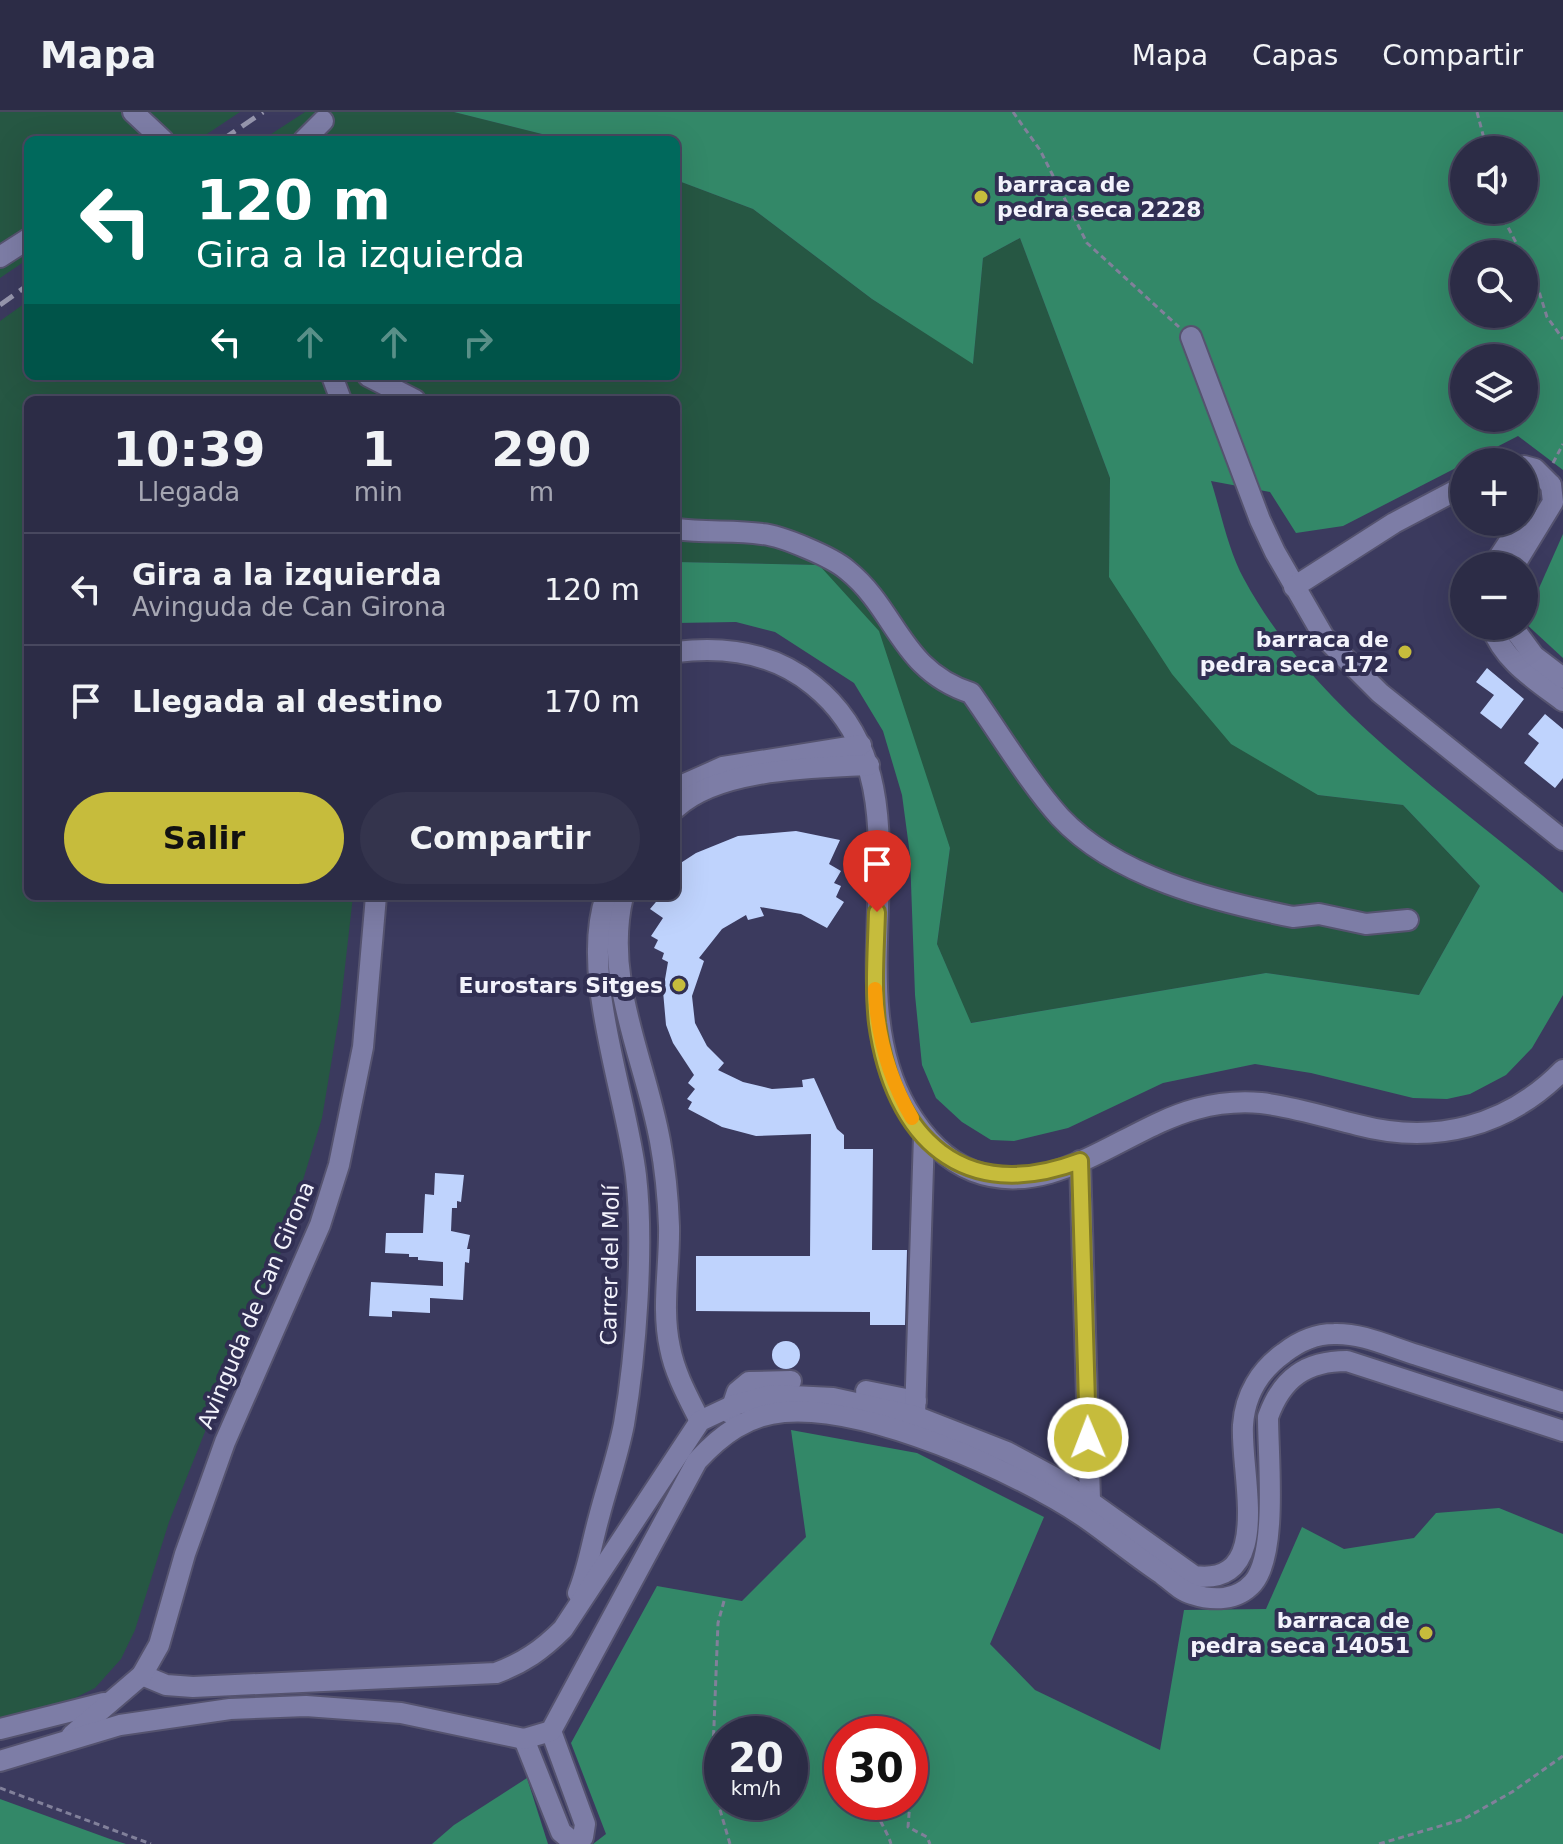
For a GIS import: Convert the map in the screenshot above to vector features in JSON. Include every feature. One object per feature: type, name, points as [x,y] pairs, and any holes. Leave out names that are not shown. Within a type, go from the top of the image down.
[{"type":"street","points":[[133,112],[151,136]]},
{"type":"street","points":[[308,136],[323,121]]},
{"type":"street","points":[[0,257],[24,242]]},
{"type":"street","points":[[1191,337],[1250,495],[1294,587],[1337,653],[1380,693],[1563,840]]},
{"type":"street","points":[[376,380],[407,396]]},
{"type":"street","points":[[1523,552],[1553,502],[1539,475]]},
{"type":"street","points":[[1294,587],[1394,523],[1450,493]]},
{"type":"street","points":[[680,529],[765,534],[845,567],[866,587],[901,641],[926,669],[948,685],[971,693],[1060,816],[1101,852],[1133,871],[1293,917],[1319,914],[1366,924],[1408,920]]},
{"type":"street","points":[[1497,640],[1517,666],[1563,701]]},
{"type":"street","points":[[1522,640],[1534,656],[1563,678]]},
{"type":"street","points":[[680,652],[704,649],[741,652],[796,673],[824,694],[861,745],[869,765],[878,819],[877,1023],[893,1081],[924,1136],[957,1163],[995,1176],[1036,1175],[1080,1161],[1193,1109],[1239,1101],[1285,1106],[1386,1131],[1441,1134],[1471,1127],[1521,1105],[1563,1070]]},
{"type":"street","points":[[680,786],[723,767],[861,745]]},
{"type":"street","points":[[680,805],[704,790],[735,780],[869,765]]},
{"type":"street","name":"Avinguda de Can Girona","points":[[142,1675],[159,1645],[185,1554],[225,1442],[320,1225],[339,1165],[363,1047],[376,900]]},
{"type":"street","name":"Carrer del Molí","points":[[563,1629],[583,1581],[623,1426],[635,1296],[637,1180],[629,1123],[609,1044],[601,994],[599,939],[605,900]]},
{"type":"street","points":[[622,900],[617,922],[618,975],[654,1112],[666,1183],[669,1226],[666,1322],[677,1372],[700,1421]]},
{"type":"street","points":[[915,1408],[924,1136]]},
{"type":"street","points":[[1080,1161],[1086,1508]]},
{"type":"street","points":[[0,1761],[66,1740],[150,1719],[230,1709],[306,1706],[401,1713],[524,1739],[551,1731],[697,1461],[718,1438],[743,1385],[764,1382],[839,1385],[915,1408],[1007,1452],[1086,1508],[1194,1576],[1214,1579],[1227,1574],[1240,1562],[1247,1541],[1243,1424],[1257,1380],[1271,1362],[1288,1349],[1318,1336],[1335,1334],[1372,1340],[1563,1402]]},
{"type":"street","points":[[718,1438],[752,1419],[783,1412],[843,1418],[920,1438],[1086,1508],[1189,1594],[1224,1599],[1238,1595],[1251,1586],[1266,1561],[1268,1417],[1276,1396],[1290,1378],[1310,1365],[1347,1361],[1563,1431]]},
{"type":"street","points":[[66,1740],[142,1675],[166,1685],[193,1687],[496,1673],[532,1656],[563,1629],[700,1421],[734,1405],[772,1395],[810,1394],[915,1408]]},
{"type":"street","points":[[0,1729],[112,1701]]},
{"type":"street","points":[[524,1739],[561,1832],[573,1842],[583,1837],[585,1824],[551,1731]]},
{"type":"path","points":[[1013,112],[1040,150],[1087,243],[1191,337]]},
{"type":"path","points":[[1477,112],[1483,136]]},
{"type":"path","points":[[1538,288],[1547,317],[1563,339]]},
{"type":"path","points":[[1539,475],[1563,444]]},
{"type":"path","points":[[724,1601],[718,1623],[713,1751],[718,1803],[730,1844]]},
{"type":"path","points":[[1379,1844],[1464,1819],[1512,1792],[1563,1756]]},
{"type":"path","points":[[0,1788],[151,1844]]},
{"type":"path","points":[[882,1820],[891,1844]]},
{"type":"path","points":[[909,1820],[908,1827],[927,1837],[930,1844]]},
{"type":"green space","points":[[0,112],[240,112],[204,136],[24,136],[24,262],[0,278]]},
{"type":"green space","points":[[305,112],[454,112],[550,136],[268,136]]},
{"type":"green space","points":[[454,112],[1563,112],[1563,470],[1538,448],[1518,436],[1495,448],[1450,448],[1450,471],[1343,526],[1296,533],[1270,492],[1211,481],[1238,568],[1274,627],[1308,671],[1388,750],[1563,893],[1563,995],[1532,1048],[1506,1075],[1470,1094],[1447,1099],[1413,1098],[1311,1073],[1255,1064],[1163,1083],[1068,1128],[1014,1141],[991,1140],[962,1122],[936,1098],[922,1065],[915,995],[910,855],[902,795],[883,731],[854,683],[775,632],[736,622],[680,623],[680,562],[819,565],[879,631],[950,848],[937,944],[971,1023],[1266,973],[1419,995],[1480,886],[1403,805],[1318,795],[1231,744],[1172,674],[1109,577],[1110,478],[1020,238],[983,258],[973,364],[872,299],[753,209],[680,182],[680,136],[550,136]]},
{"type":"green space","points":[[680,182],[753,209],[872,299],[973,363],[983,258],[1020,238],[1110,478],[1109,577],[1318,795],[1403,805],[1480,886],[1419,995],[1266,973],[970,1023],[937,944],[950,848],[819,565],[680,562],[680,396],[24,396],[24,900],[353,900],[340,1011],[322,1118],[276,1268],[218,1399],[169,1522],[135,1630],[121,1659],[95,1688],[63,1704],[0,1719],[0,321],[24,304],[24,380],[680,380]]},
{"type":"green space","points":[[1563,534],[1563,658],[1538,635],[1538,590]]},
{"type":"green space","points":[[791,1430],[917,1453],[1044,1517],[990,1644],[1035,1690],[1160,1750],[1184,1610],[1266,1609],[1302,1527],[1344,1549],[1414,1538],[1436,1513],[1499,1508],[1563,1534],[1563,1844],[593,1844],[606,1834],[571,1743],[657,1586],[742,1601],[806,1537]]},
{"type":"green space","points":[[527,1778],[548,1844],[432,1844],[454,1825]]},
{"type":"green space","points":[[0,1799],[110,1839],[126,1844],[0,1844]]},
{"type":"building","points":[[1487,668],[1524,699],[1501,729],[1480,713],[1494,695],[1476,682]]},
{"type":"building","points":[[1545,714],[1563,729],[1563,778],[1555,788],[1524,763],[1539,743],[1528,734]]},
{"type":"building","points":[[796,831],[840,840],[829,864],[841,871],[834,883],[841,886],[836,897],[844,902],[827,928],[801,914],[760,907],[764,916],[748,920],[746,915],[722,929],[699,958],[704,961],[692,996],[695,1023],[707,1046],[724,1063],[718,1070],[743,1082],[772,1089],[803,1087],[802,1080],[814,1078],[837,1129],[844,1135],[844,1149],[873,1149],[872,1250],[907,1250],[905,1325],[870,1325],[870,1312],[696,1311],[696,1256],[810,1256],[811,1134],[756,1136],[722,1127],[688,1109],[692,1102],[687,1099],[695,1089],[688,1083],[694,1075],[673,1043],[666,1025],[663,991],[668,962],[662,959],[664,953],[654,948],[658,940],[651,936],[663,918],[650,909],[658,900],[680,900],[680,863],[696,853],[738,836]]},
{"type":"building","points":[[435,1173],[464,1175],[461,1202],[457,1201],[457,1208],[452,1208],[451,1231],[470,1235],[463,1300],[430,1298],[430,1313],[392,1311],[392,1317],[369,1316],[371,1282],[443,1286],[443,1262],[418,1260],[418,1257],[409,1257],[409,1254],[385,1253],[386,1233],[423,1233],[425,1194],[434,1195]]},
{"type":"building","points":[[786,1341],[796,1345],[800,1355],[796,1365],[786,1369],[776,1365],[772,1355],[776,1345]]},
{"type":"railway","points":[[228,136],[263,112]]},
{"type":"railway","points":[[0,305],[24,288]]},
{"type":"slow traffic","points":[[875,989],[877,1023],[884,1055],[900,1097],[912,1118]]},
{"type":"place","name":"barraca de pedra seca 2228","points":[[981,197]]},
{"type":"place","name":"barraca de pedra seca 172","points":[[1405,652]]},
{"type":"place","name":"Eurostars Sitges","points":[[679,985]]},
{"type":"place","name":"barraca de pedra seca 14051","points":[[1426,1633]]},
{"type":"route","points":[[877,912],[877,1023],[884,1055],[900,1097],[924,1136],[957,1163],[975,1172],[995,1176],[1036,1175],[1080,1161],[1088,1438]]}]
